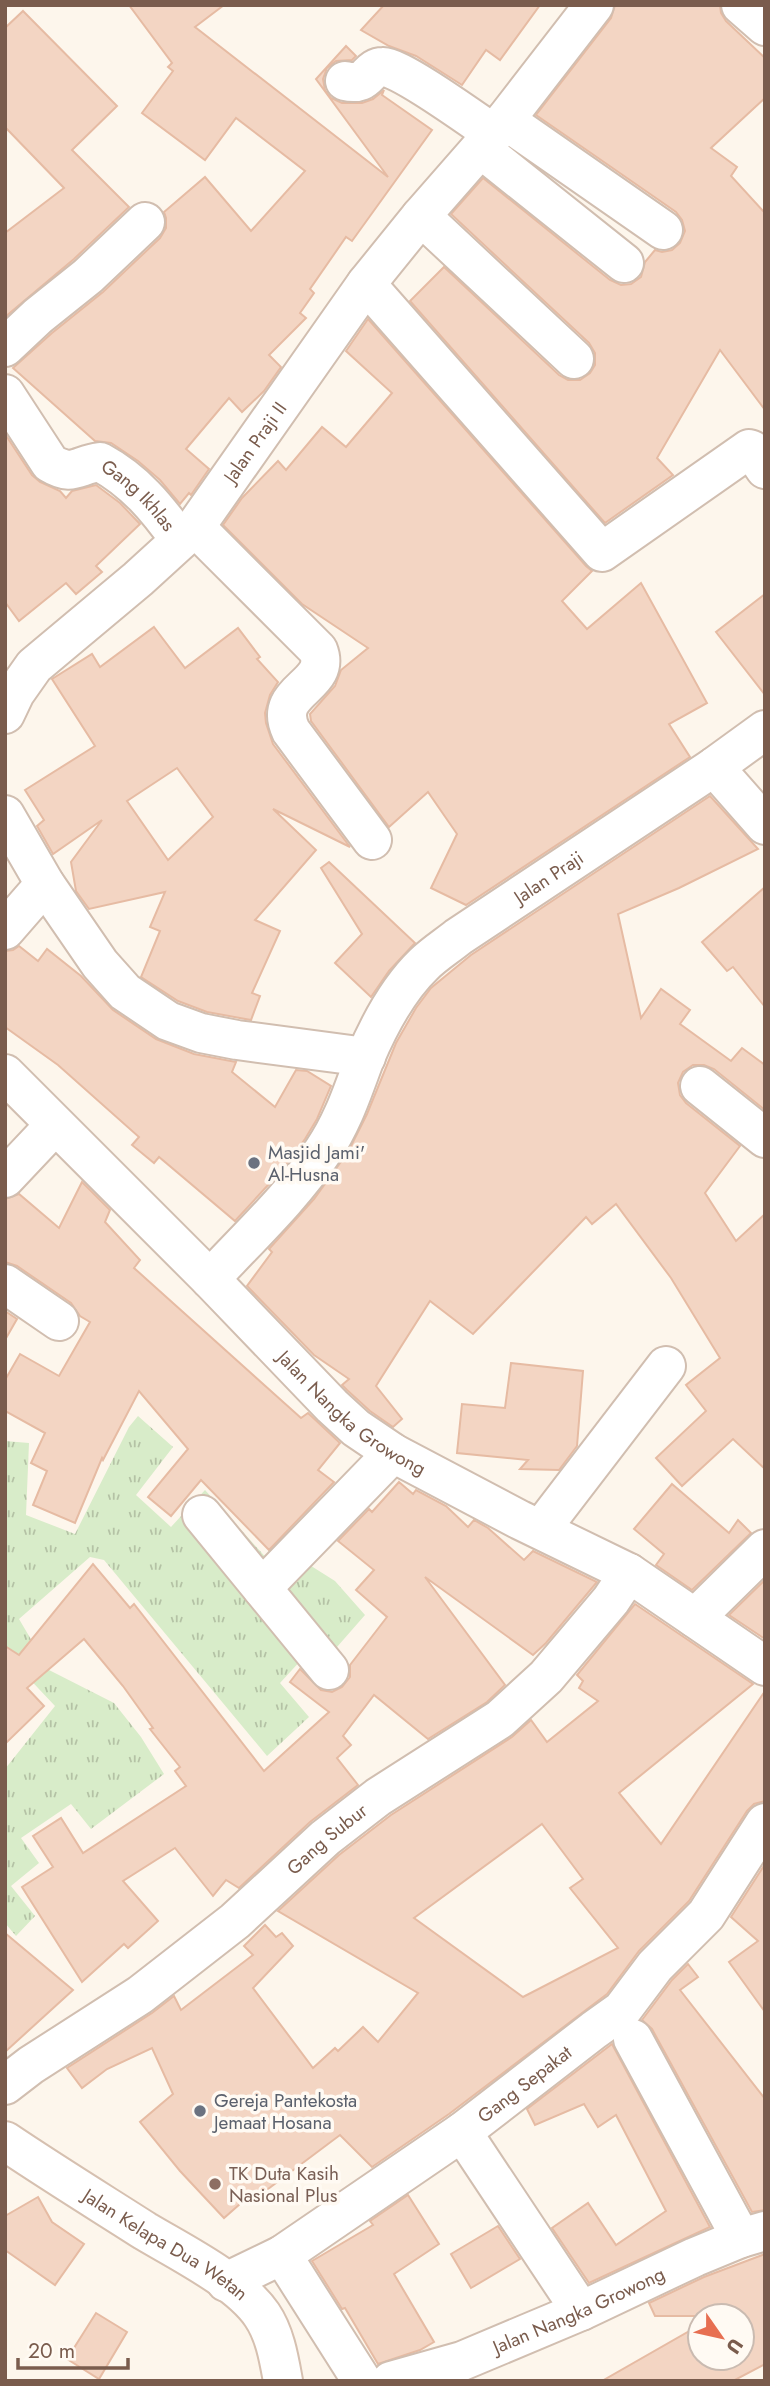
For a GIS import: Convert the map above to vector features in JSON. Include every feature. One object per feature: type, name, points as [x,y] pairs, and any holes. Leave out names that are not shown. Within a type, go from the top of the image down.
[{"type":"street","name":"Jalan Praji II","points":[[5,714],[15,693],[34,666],[138,579],[187,533],[366,284],[421,216],[494,134],[594,5]]},
{"type":"street","points":[[741,5],[765,26]]},
{"type":"street","points":[[345,81],[362,82],[381,67],[393,69],[494,134],[663,230]]},
{"type":"street","points":[[494,134],[624,263]]},
{"type":"street","points":[[421,216],[574,359]]},
{"type":"street","points":[[5,347],[38,316],[88,276],[145,222]]},
{"type":"street","points":[[366,284],[602,552],[749,449],[765,469]]},
{"type":"street","name":"Gang Ikhlas","points":[[5,394],[50,463],[71,471],[100,462],[113,469],[140,489],[157,508],[318,650],[321,658],[317,674],[287,707],[286,722],[372,840]]},
{"type":"street","name":"Jalan Praji","points":[[210,1279],[301,1180],[323,1151],[342,1119],[366,1057],[391,1007],[406,984],[425,963],[458,937],[714,767],[765,730]]},
{"type":"street","points":[[714,767],[765,825]]},
{"type":"street","points":[[5,815],[45,884],[100,964],[124,992],[168,1021],[201,1033],[366,1057]]},
{"type":"street","points":[[5,930],[45,884]]},
{"type":"street","name":"Jalan Nangka Growong","points":[[5,1074],[356,1428],[393,1453],[629,1573],[765,1667]]},
{"type":"street","points":[[700,1086],[765,1138]]},
{"type":"street","points":[[5,1178],[55,1125]]},
{"type":"street","points":[[5,1284],[59,1321]]},
{"type":"street","points":[[541,1529],[666,1366]]},
{"type":"street","points":[[262,1588],[393,1453]]},
{"type":"street","points":[[202,1515],[329,1670]]},
{"type":"street","points":[[695,1618],[765,1549]]},
{"type":"street","name":"Gang Subur","points":[[5,2085],[140,1995],[235,1921],[325,1838],[378,1797],[500,1719],[546,1677],[611,1600],[629,1573]]},
{"type":"street","name":"Gang Sepakat","points":[[226,2283],[282,2255],[462,2132],[622,2010],[655,1966],[706,1915],[765,1823]]},
{"type":"street","points":[[632,2039],[753,2234]]},
{"type":"street","points":[[462,2132],[581,2311]]},
{"type":"street","name":"Jalan Kelapa Dua Wetan","points":[[5,2141],[247,2298],[262,2316],[276,2347],[283,2381]]},
{"type":"street","name":"Jalan Nangka Growong","points":[[391,2381],[462,2361],[753,2234]]},
{"type":"street","points":[[282,2255],[362,2381]]},
{"type":"green space","points":[[138,1416],[173,1447],[136,1495],[171,1527],[205,1490],[269,1561],[308,1564],[335,1581],[365,1615],[330,1655],[315,1645],[280,1683],[309,1717],[267,1756],[104,1560],[90,1557],[19,1619],[49,1670],[114,1703],[141,1737],[164,1774],[91,1829],[71,1804],[21,1838],[39,1863],[11,1886],[35,1916],[16,1936],[5,1923],[5,1769],[55,1706],[5,1653],[5,1441],[29,1443],[26,1515],[75,1534],[129,1427]]},
{"type":"building","points":[[129,5],[224,5],[195,27],[388,177],[316,79],[346,46],[356,56],[352,60],[336,61],[327,68],[323,79],[325,90],[331,98],[342,103],[362,103],[373,99],[384,90],[382,95],[432,130],[352,241],[346,237],[310,289],[314,293],[300,313],[306,318],[269,355],[281,367],[264,391],[242,412],[229,398],[186,449],[209,469],[191,495],[189,493],[180,504],[160,480],[138,461],[111,443],[95,441],[13,368],[103,292],[160,238],[166,228],[164,212],[205,177],[251,231],[305,171],[236,118],[205,160],[142,113],[173,71],[168,67],[172,63]]},
{"type":"building","points":[[384,5],[540,5],[500,60],[486,50],[462,85],[416,56],[389,46],[361,30]]},
{"type":"building","points":[[615,5],[720,5],[726,21],[765,58],[765,98],[711,148],[737,167],[731,176],[765,213],[765,410],[720,350],[657,458],[673,475],[605,523],[410,301],[444,267],[559,375],[568,380],[580,380],[590,373],[595,365],[595,353],[589,343],[451,214],[483,178],[610,280],[621,285],[631,284],[641,277],[645,262],[655,250],[672,250],[680,243],[685,231],[676,212],[536,115],[611,18]]},
{"type":"building","points":[[23,11],[117,106],[72,150],[129,207],[74,259],[5,317],[5,233],[64,188],[5,127],[5,28]]},
{"type":"building","points":[[368,319],[592,571],[562,601],[587,629],[641,583],[707,703],[669,724],[690,757],[466,905],[431,888],[457,834],[428,792],[389,827],[311,721],[310,714],[335,686],[341,670],[368,648],[302,604],[223,525],[242,498],[278,461],[286,470],[322,427],[346,447],[392,393],[346,351]]},
{"type":"building","points":[[5,434],[32,475],[40,482],[60,491],[66,498],[72,491],[96,485],[120,503],[140,524],[96,566],[102,572],[76,594],[66,583],[19,621],[5,602]]},
{"type":"building","points":[[765,594],[765,695],[716,632]]},
{"type":"building","points":[[154,627],[185,668],[238,628],[260,657],[257,659],[278,682],[270,695],[265,713],[273,744],[350,847],[273,809],[316,850],[255,920],[280,931],[252,993],[260,996],[251,1020],[207,1012],[178,1001],[141,977],[160,931],[150,927],[165,892],[89,909],[76,891],[71,862],[102,820],[53,854],[37,826],[44,820],[25,790],[95,746],[52,679],[92,654],[100,667]],"holes":[[[177,768],[213,817],[168,860],[127,801]]]},
{"type":"building","points":[[710,796],[758,849],[679,888],[618,914],[641,1018],[661,989],[690,1010],[680,1024],[731,1061],[742,1048],[765,1065],[765,1110],[714,1069],[704,1065],[693,1065],[683,1072],[678,1083],[680,1095],[686,1103],[740,1146],[705,1193],[736,1241],[765,1214],[765,1469],[733,1439],[682,1486],[656,1458],[706,1411],[686,1385],[720,1358],[671,1278],[616,1204],[592,1224],[586,1217],[473,1334],[430,1301],[376,1386],[402,1419],[393,1427],[347,1390],[342,1385],[349,1379],[314,1355],[247,1286],[272,1252],[269,1249],[314,1199],[348,1152],[396,1043],[431,988],[471,955]]},
{"type":"building","points":[[329,862],[415,943],[389,971],[371,997],[335,963],[362,934],[321,868]]},
{"type":"building","points":[[765,887],[765,1007],[733,967],[727,971],[702,942]]},
{"type":"building","points":[[19,946],[38,961],[47,949],[81,976],[113,1010],[156,1039],[194,1054],[236,1062],[232,1072],[275,1107],[296,1070],[307,1071],[331,1086],[305,1139],[281,1171],[235,1221],[159,1157],[154,1163],[132,1145],[139,1137],[58,1065],[5,1027],[5,951]]},
{"type":"building","points":[[82,1182],[110,1210],[105,1222],[140,1260],[134,1268],[301,1418],[308,1413],[340,1443],[318,1470],[334,1482],[269,1550],[201,1480],[171,1516],[148,1497],[188,1449],[139,1391],[103,1460],[102,1458],[75,1523],[33,1505],[47,1471],[31,1463],[45,1433],[5,1411],[5,1380],[20,1354],[59,1376],[90,1322],[80,1316],[71,1303],[17,1266],[5,1262],[5,1199],[19,1194],[59,1228]]},
{"type":"building","points":[[5,1311],[17,1319],[5,1340]]},
{"type":"building","points":[[511,1363],[583,1371],[577,1446],[559,1470],[520,1469],[528,1460],[457,1453],[462,1404],[505,1408]]},
{"type":"building","points":[[399,1482],[413,1494],[416,1490],[446,1506],[468,1527],[474,1520],[488,1528],[524,1560],[533,1551],[597,1582],[533,1655],[425,1577],[505,1685],[487,1702],[428,1739],[374,1695],[343,1736],[351,1745],[337,1758],[358,1785],[310,1822],[239,1888],[226,1880],[213,1896],[175,1848],[123,1881],[158,1921],[128,1948],[124,1944],[82,1982],[22,1887],[53,1867],[33,1836],[61,1818],[83,1853],[186,1786],[175,1771],[180,1767],[150,1729],[153,1728],[84,1639],[27,1688],[44,1706],[5,1744],[5,1646],[19,1655],[93,1564],[130,1608],[134,1604],[264,1771],[329,1712],[290,1682],[300,1669],[321,1690],[332,1692],[342,1687],[350,1677],[350,1665],[387,1617],[356,1590],[374,1570],[338,1541],[369,1509],[372,1512]]},
{"type":"building","points":[[672,1484],[729,1533],[738,1520],[751,1533],[692,1590],[656,1565],[664,1554],[634,1529]]},
{"type":"building","points":[[765,1580],[765,1639],[729,1615]]},
{"type":"building","points":[[635,1604],[753,1684],[619,1793],[661,1844],[765,1691],[765,1801],[754,1804],[747,1811],[689,1901],[639,1951],[607,1994],[449,2114],[372,2167],[340,2135],[252,2201],[249,2196],[224,2218],[180,2171],[140,2122],[173,2094],[152,2048],[107,2069],[82,2088],[67,2068],[174,1996],[181,2010],[253,1955],[244,1946],[265,1925],[276,1937],[282,1933],[293,1946],[253,1988],[313,2068],[335,2048],[338,2051],[363,2027],[378,2042],[418,1993],[278,1911],[339,1855],[391,1815],[512,1737],[531,1720],[547,1742],[598,1701],[579,1688],[583,1681],[577,1675]],"holes":[[[542,1824],[583,1879],[570,1888],[618,1948],[523,1997],[414,1918]]]},
{"type":"building","points":[[765,1864],[765,2012],[729,1962],[758,1941],[731,1917]]},
{"type":"building","points":[[5,1933],[73,1990],[5,2052]]},
{"type":"building","points":[[688,1964],[698,1977],[680,1990],[765,2099],[765,2210],[752,2212],[652,2029],[642,2020],[672,1980]]},
{"type":"building","points":[[612,2044],[710,2227],[589,2283],[552,2228],[588,2203],[616,2245],[666,2211],[616,2115],[598,2127],[584,2104],[535,2125],[527,2109]]},
{"type":"building","points":[[408,2195],[439,2244],[394,2274],[434,2342],[420,2350],[378,2364],[345,2308],[342,2309],[312,2261],[373,2225],[370,2221]]},
{"type":"building","points":[[38,2197],[52,2222],[84,2244],[55,2285],[5,2250],[5,2216]]},
{"type":"building","points":[[498,2226],[520,2259],[471,2288],[451,2254]]},
{"type":"building","points":[[765,2254],[765,2364],[756,2369],[756,2302],[686,2302],[686,2316],[655,2316],[649,2303],[704,2277]]},
{"type":"building","points":[[96,2313],[127,2332],[99,2379],[67,2359]]},
{"type":"building","points":[[686,2333],[686,2372],[750,2372],[733,2381],[602,2381]]},
{"type":"place","name":"Masjid Jami' Al-Husna","points":[[254,1163]]},
{"type":"place","name":"Gereja Pantekosta Jemaat Hosana","points":[[200,2111]]},
{"type":"place","name":"TK Duta Kasih Nasional Plus","points":[[215,2184]]}]
